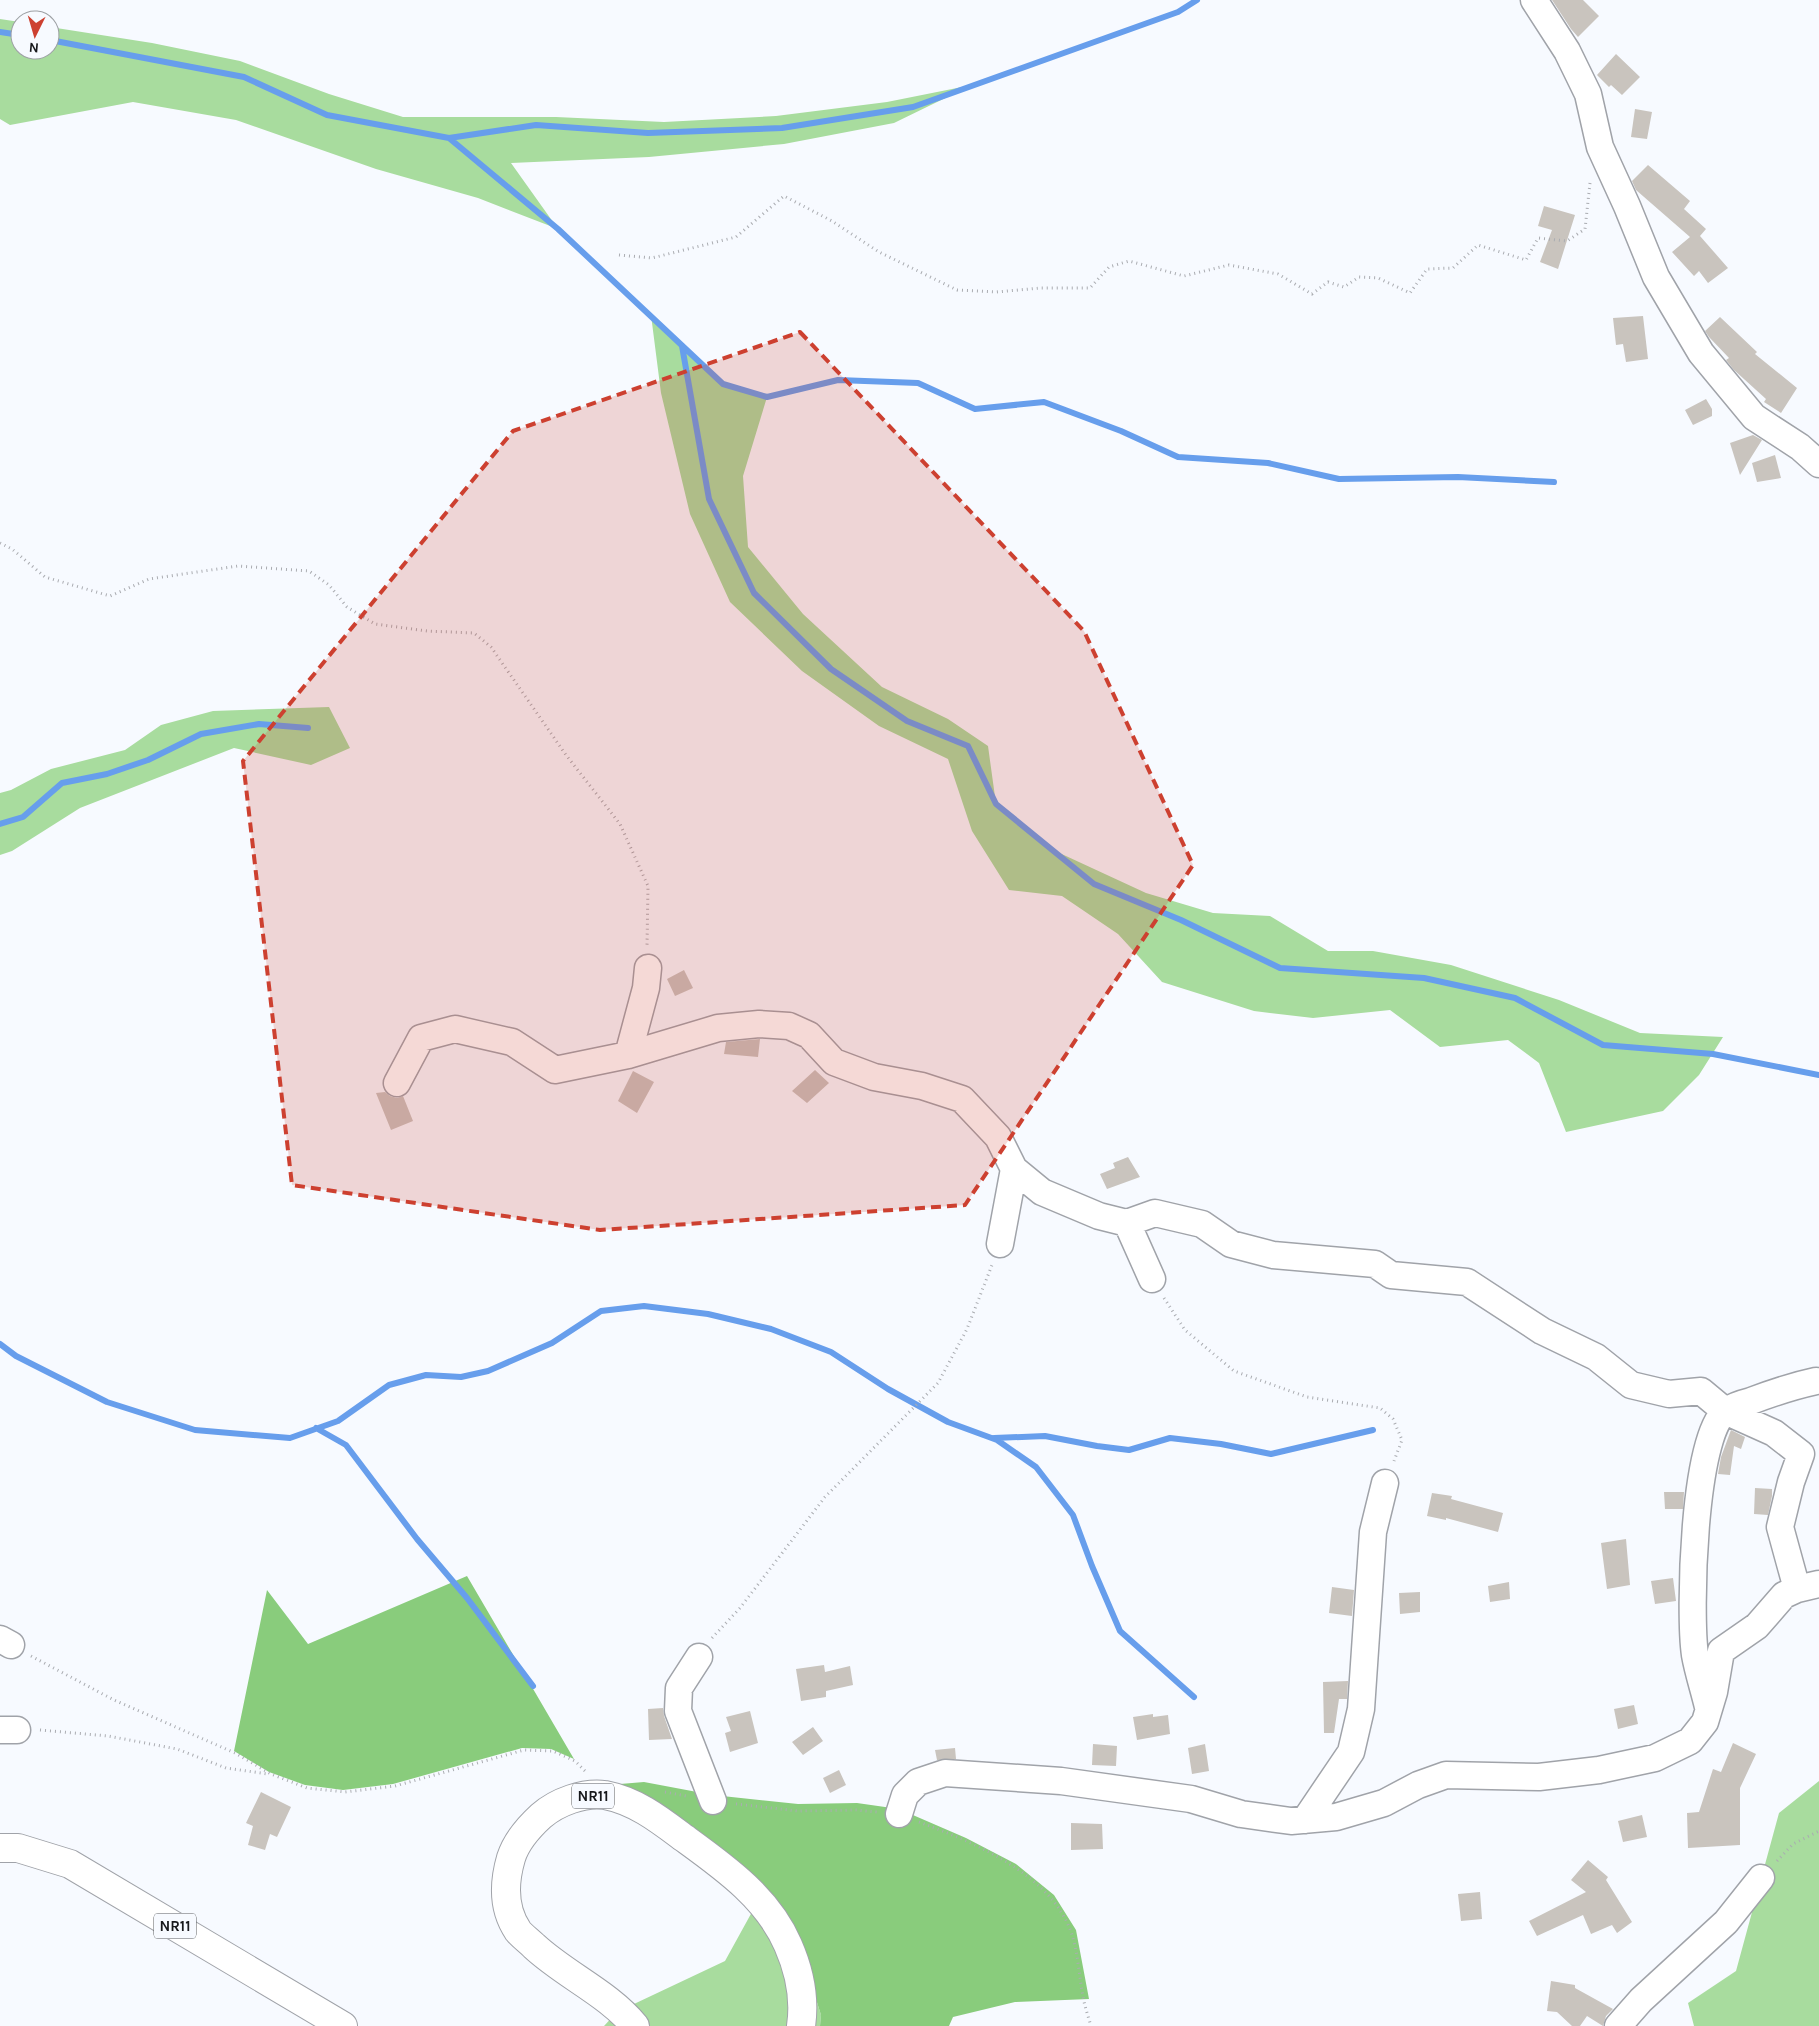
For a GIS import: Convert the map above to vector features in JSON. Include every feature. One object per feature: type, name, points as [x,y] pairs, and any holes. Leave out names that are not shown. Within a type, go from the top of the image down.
[{"type":"highway","name":"NR11","points":[[635,2026],[628,2018],[581,1980],[549,1960],[518,1931],[508,1908],[505,1895],[506,1873],[512,1855],[531,1824],[561,1803],[581,1797],[604,1795],[627,1802],[649,1812],[728,1870],[748,1888],[770,1915],[788,1944],[800,1979],[803,2016],[801,2026]]},
{"type":"highway","name":"NR11","points":[[0,1848],[18,1848],[70,1864],[342,2026]]},
{"type":"street","points":[[1534,0],[1566,51],[1588,94],[1600,146],[1656,277],[1701,353],[1754,417],[1800,447],[1819,464]]},
{"type":"street","points":[[628,1055],[646,988],[648,968]]},
{"type":"street","points":[[397,1083],[422,1038],[455,1029],[512,1042],[554,1070],[628,1055],[718,1028],[759,1024],[789,1026],[809,1036],[834,1062],[874,1077],[922,1086],[962,1099],[998,1137],[1014,1169],[1042,1192],[1099,1216],[1127,1223],[1156,1213],[1202,1224],[1232,1244],[1273,1255],[1375,1264],[1391,1275],[1467,1282],[1542,1331],[1596,1357],[1631,1385],[1670,1394],[1701,1391],[1725,1411],[1774,1433],[1801,1454],[1791,1482],[1780,1528],[1808,1586],[1784,1595],[1757,1626],[1721,1651],[1714,1692],[1705,1722],[1690,1741],[1655,1758],[1599,1770],[1539,1776],[1446,1775],[1384,1803],[1336,1817],[1291,1821],[1241,1814],[1190,1800],[1061,1781],[945,1773],[918,1782],[906,1795],[899,1814]]},
{"type":"street","points":[[1000,1244],[1014,1169]]},
{"type":"street","points":[[1127,1223],[1152,1279]]},
{"type":"street","points":[[1709,1710],[1694,1646],[1691,1600],[1694,1528],[1706,1455],[1714,1430],[1725,1411],[1789,1387],[1816,1381]]},
{"type":"street","points":[[1305,1820],[1351,1752],[1361,1709],[1373,1532],[1385,1483]]},
{"type":"street","points":[[699,1657],[680,1688],[678,1711],[713,1801]]},
{"type":"street","points":[[1618,2026],[1641,2000],[1726,1922],[1761,1878]]},
{"type":"path","points":[[619,255],[652,258],[736,237],[784,196],[832,221],[879,252],[956,290],[996,292],[1041,288],[1090,288],[1109,267],[1129,261],[1184,276],[1228,265],[1278,274],[1312,294],[1328,282],[1344,287],[1359,277],[1378,278],[1410,293],[1427,269],[1453,268],[1478,245],[1526,260],[1538,238],[1567,241],[1586,229],[1590,182]]},
{"type":"path","points":[[0,543],[12,549],[45,577],[110,596],[148,579],[238,566],[309,571],[329,585],[347,607],[374,624],[426,632],[474,633],[491,647],[566,755],[620,824],[648,886],[648,968]]},
{"type":"path","points":[[699,1657],[716,1632],[740,1608],[825,1497],[938,1383],[967,1329],[1000,1244]]},
{"type":"path","points":[[1152,1279],[1185,1330],[1234,1371],[1307,1397],[1380,1408],[1394,1419],[1402,1440],[1385,1483]]},
{"type":"path","points":[[6,1642],[114,1700],[235,1754],[271,1774],[306,1788],[345,1792],[394,1786],[524,1750],[553,1751],[575,1761],[601,1786],[604,1795]]},
{"type":"path","points":[[8,1730],[108,1736],[177,1749],[226,1768],[271,1774]]},
{"type":"path","points":[[660,1792],[713,1801],[798,1811],[856,1810],[899,1814],[960,1838],[1011,1864],[1049,1894],[1070,1929],[1083,1999],[1091,2026]]},
{"type":"path","points":[[1761,1878],[1793,1844],[1819,1831]]},
{"type":"highlighted area","points":[[800,332],[1084,631],[1193,865],[965,1205],[600,1230],[292,1185],[243,761],[513,431]]},
{"type":"green space","points":[[0,19],[10,20],[10,60],[60,60],[60,29],[152,43],[240,61],[329,94],[403,117],[556,117],[664,122],[776,116],[887,102],[972,85],[894,123],[784,144],[649,157],[511,163],[558,229],[478,198],[376,169],[236,120],[133,102],[10,125],[0,119]]},
{"type":"green space","points":[[651,315],[723,384],[767,397],[743,476],[748,547],[803,614],[882,687],[948,719],[988,746],[996,804],[1053,850],[1146,893],[1213,913],[1270,916],[1328,951],[1373,951],[1451,965],[1559,1000],[1640,1033],[1723,1037],[1699,1075],[1663,1111],[1566,1132],[1539,1063],[1508,1040],[1440,1047],[1390,1010],[1313,1018],[1254,1011],[1162,982],[1118,934],[1062,896],[1009,890],[972,831],[948,759],[879,726],[802,671],[730,602],[690,514],[661,393]]},
{"type":"green space","points":[[329,707],[350,748],[311,765],[234,748],[80,808],[12,851],[0,855],[0,793],[11,790],[51,769],[125,750],[161,725],[213,711]]},
{"type":"green space","points":[[467,1576],[574,1759],[551,1749],[522,1748],[393,1784],[343,1790],[305,1785],[269,1772],[234,1751],[267,1590],[308,1644]]},
{"type":"green space","points":[[1819,1781],[1819,2026],[1694,2026],[1688,2003],[1736,1971],[1779,1813]]},
{"type":"green space","points":[[644,1782],[713,1795],[798,1804],[857,1803],[899,1809],[966,1838],[1016,1864],[1054,1895],[1076,1930],[1089,1999],[1015,2002],[953,2017],[949,2026],[820,2026],[821,2015],[804,1961],[654,1802],[620,1784]]},
{"type":"green space","points":[[763,1892],[804,1961],[821,2015],[820,2026],[604,2026],[617,2012],[725,1961]]},
{"type":"building","points":[[1552,0],[1583,0],[1599,16],[1578,37]]},
{"type":"building","points":[[1616,54],[1640,77],[1622,95],[1611,85],[1609,87],[1597,75]]},
{"type":"building","points":[[1635,109],[1652,112],[1647,139],[1631,137]]},
{"type":"building","points":[[1648,165],[1690,201],[1684,209],[1706,229],[1700,236],[1728,268],[1708,283],[1699,271],[1694,276],[1672,252],[1690,237],[1636,190],[1632,181]]},
{"type":"building","points":[[1544,206],[1575,215],[1558,269],[1540,262],[1552,230],[1538,226]]},
{"type":"building","points":[[1643,316],[1648,359],[1626,362],[1623,344],[1616,345],[1613,318]]},
{"type":"building","points":[[1720,317],[1757,352],[1755,354],[1797,388],[1781,413],[1764,402],[1766,399],[1734,370],[1726,360],[1729,358],[1705,331]]},
{"type":"building","points":[[1706,399],[1712,409],[1712,416],[1693,425],[1685,410]]},
{"type":"building","points":[[1753,435],[1762,440],[1740,475],[1730,443]]},
{"type":"building","points":[[1775,455],[1781,478],[1757,482],[1752,463]]},
{"type":"building","points":[[684,970],[693,988],[675,996],[667,979]]},
{"type":"building","points":[[760,1039],[758,1057],[724,1054],[726,1042]]},
{"type":"building","points":[[815,1070],[829,1083],[807,1103],[792,1091]]},
{"type":"building","points":[[633,1071],[654,1082],[637,1113],[618,1101]]},
{"type":"building","points":[[385,1092],[397,1098],[403,1096],[413,1121],[391,1130],[376,1093]]},
{"type":"building","points":[[1128,1157],[1140,1177],[1107,1189],[1100,1174],[1115,1168],[1113,1163]]},
{"type":"building","points":[[1731,1430],[1745,1437],[1741,1449],[1734,1446],[1730,1475],[1718,1474],[1721,1457]]},
{"type":"building","points":[[1755,1488],[1772,1489],[1768,1515],[1754,1514]]},
{"type":"building","points":[[1664,1492],[1684,1492],[1683,1509],[1665,1509]]},
{"type":"building","points":[[1432,1493],[1452,1496],[1451,1499],[1503,1513],[1498,1532],[1446,1518],[1446,1520],[1427,1516]]},
{"type":"building","points":[[1626,1539],[1630,1585],[1607,1589],[1601,1543]]},
{"type":"building","points":[[1673,1578],[1676,1601],[1655,1604],[1651,1581]]},
{"type":"building","points":[[1509,1582],[1510,1599],[1490,1602],[1488,1586]]},
{"type":"building","points":[[1332,1587],[1354,1590],[1352,1616],[1329,1613]]},
{"type":"building","points":[[1420,1592],[1420,1612],[1400,1614],[1399,1593]]},
{"type":"building","points":[[824,1665],[825,1672],[850,1666],[853,1685],[826,1691],[826,1697],[801,1701],[796,1669]]},
{"type":"building","points":[[1348,1681],[1347,1699],[1339,1699],[1334,1733],[1324,1733],[1323,1682]]},
{"type":"building","points":[[1634,1705],[1638,1724],[1618,1729],[1614,1709]]},
{"type":"building","points":[[663,1708],[672,1739],[649,1740],[648,1709]]},
{"type":"building","points":[[750,1711],[758,1743],[730,1752],[725,1733],[731,1731],[726,1717]]},
{"type":"building","points":[[1153,1714],[1153,1717],[1168,1715],[1170,1734],[1137,1740],[1133,1717]]},
{"type":"building","points":[[813,1727],[823,1741],[803,1755],[792,1742]]},
{"type":"building","points":[[1733,1743],[1756,1754],[1740,1788],[1740,1845],[1688,1848],[1687,1813],[1699,1812],[1713,1769],[1721,1772]]},
{"type":"building","points":[[1093,1744],[1117,1746],[1116,1766],[1092,1765]]},
{"type":"building","points":[[1205,1744],[1209,1771],[1192,1774],[1188,1748]]},
{"type":"building","points":[[955,1748],[956,1759],[937,1760],[935,1750]]},
{"type":"building","points":[[839,1770],[846,1785],[830,1793],[823,1778]]},
{"type":"building","points":[[261,1792],[291,1807],[277,1837],[270,1834],[265,1850],[248,1845],[253,1826],[246,1823]]},
{"type":"building","points":[[1642,1815],[1647,1837],[1623,1842],[1618,1821]]},
{"type":"building","points":[[1071,1823],[1102,1824],[1103,1849],[1071,1850]]},
{"type":"building","points":[[1588,1860],[1608,1877],[1606,1880],[1632,1922],[1617,1933],[1612,1925],[1591,1934],[1583,1915],[1537,1936],[1529,1921],[1586,1892],[1571,1880]]},
{"type":"building","points":[[1480,1892],[1482,1919],[1461,1921],[1458,1894]]},
{"type":"building","points":[[1551,1981],[1575,1985],[1575,1988],[1613,2009],[1606,2016],[1603,2026],[1587,2016],[1580,2026],[1572,2026],[1557,2012],[1547,2011]]},
{"type":"waterway","points":[[449,138],[536,125],[648,133],[782,128],[913,107],[1178,12],[1197,0]]},
{"type":"waterway","points":[[0,32],[10,34]]},
{"type":"waterway","points":[[60,42],[244,77],[327,115],[449,138],[558,229],[723,384],[767,397],[838,380],[918,383],[975,409],[1044,402],[1121,431],[1178,457],[1268,463],[1339,479],[1458,477],[1554,482]]},
{"type":"waterway","points":[[682,346],[709,499],[754,593],[831,669],[907,721],[968,746],[996,804],[1094,884],[1181,920],[1280,968],[1424,978],[1515,998],[1603,1045],[1713,1054],[1819,1075]]},
{"type":"waterway","points":[[0,824],[23,817],[62,783],[107,774],[148,760],[201,734],[259,724],[308,728]]},
{"type":"waterway","points":[[0,1344],[16,1356],[107,1402],[195,1430],[290,1438],[338,1421],[389,1385],[426,1375],[461,1377],[488,1371],[552,1343],[601,1311],[644,1306],[708,1314],[771,1329],[831,1352],[888,1389],[948,1422],[997,1440],[1036,1467],[1073,1515],[1092,1566],[1120,1631],[1194,1697]]},
{"type":"waterway","points":[[316,1428],[346,1445],[417,1539],[467,1598],[533,1686]]},
{"type":"waterway","points":[[994,1438],[1045,1436],[1129,1450],[1170,1438],[1221,1444],[1271,1454],[1373,1430]]}]
